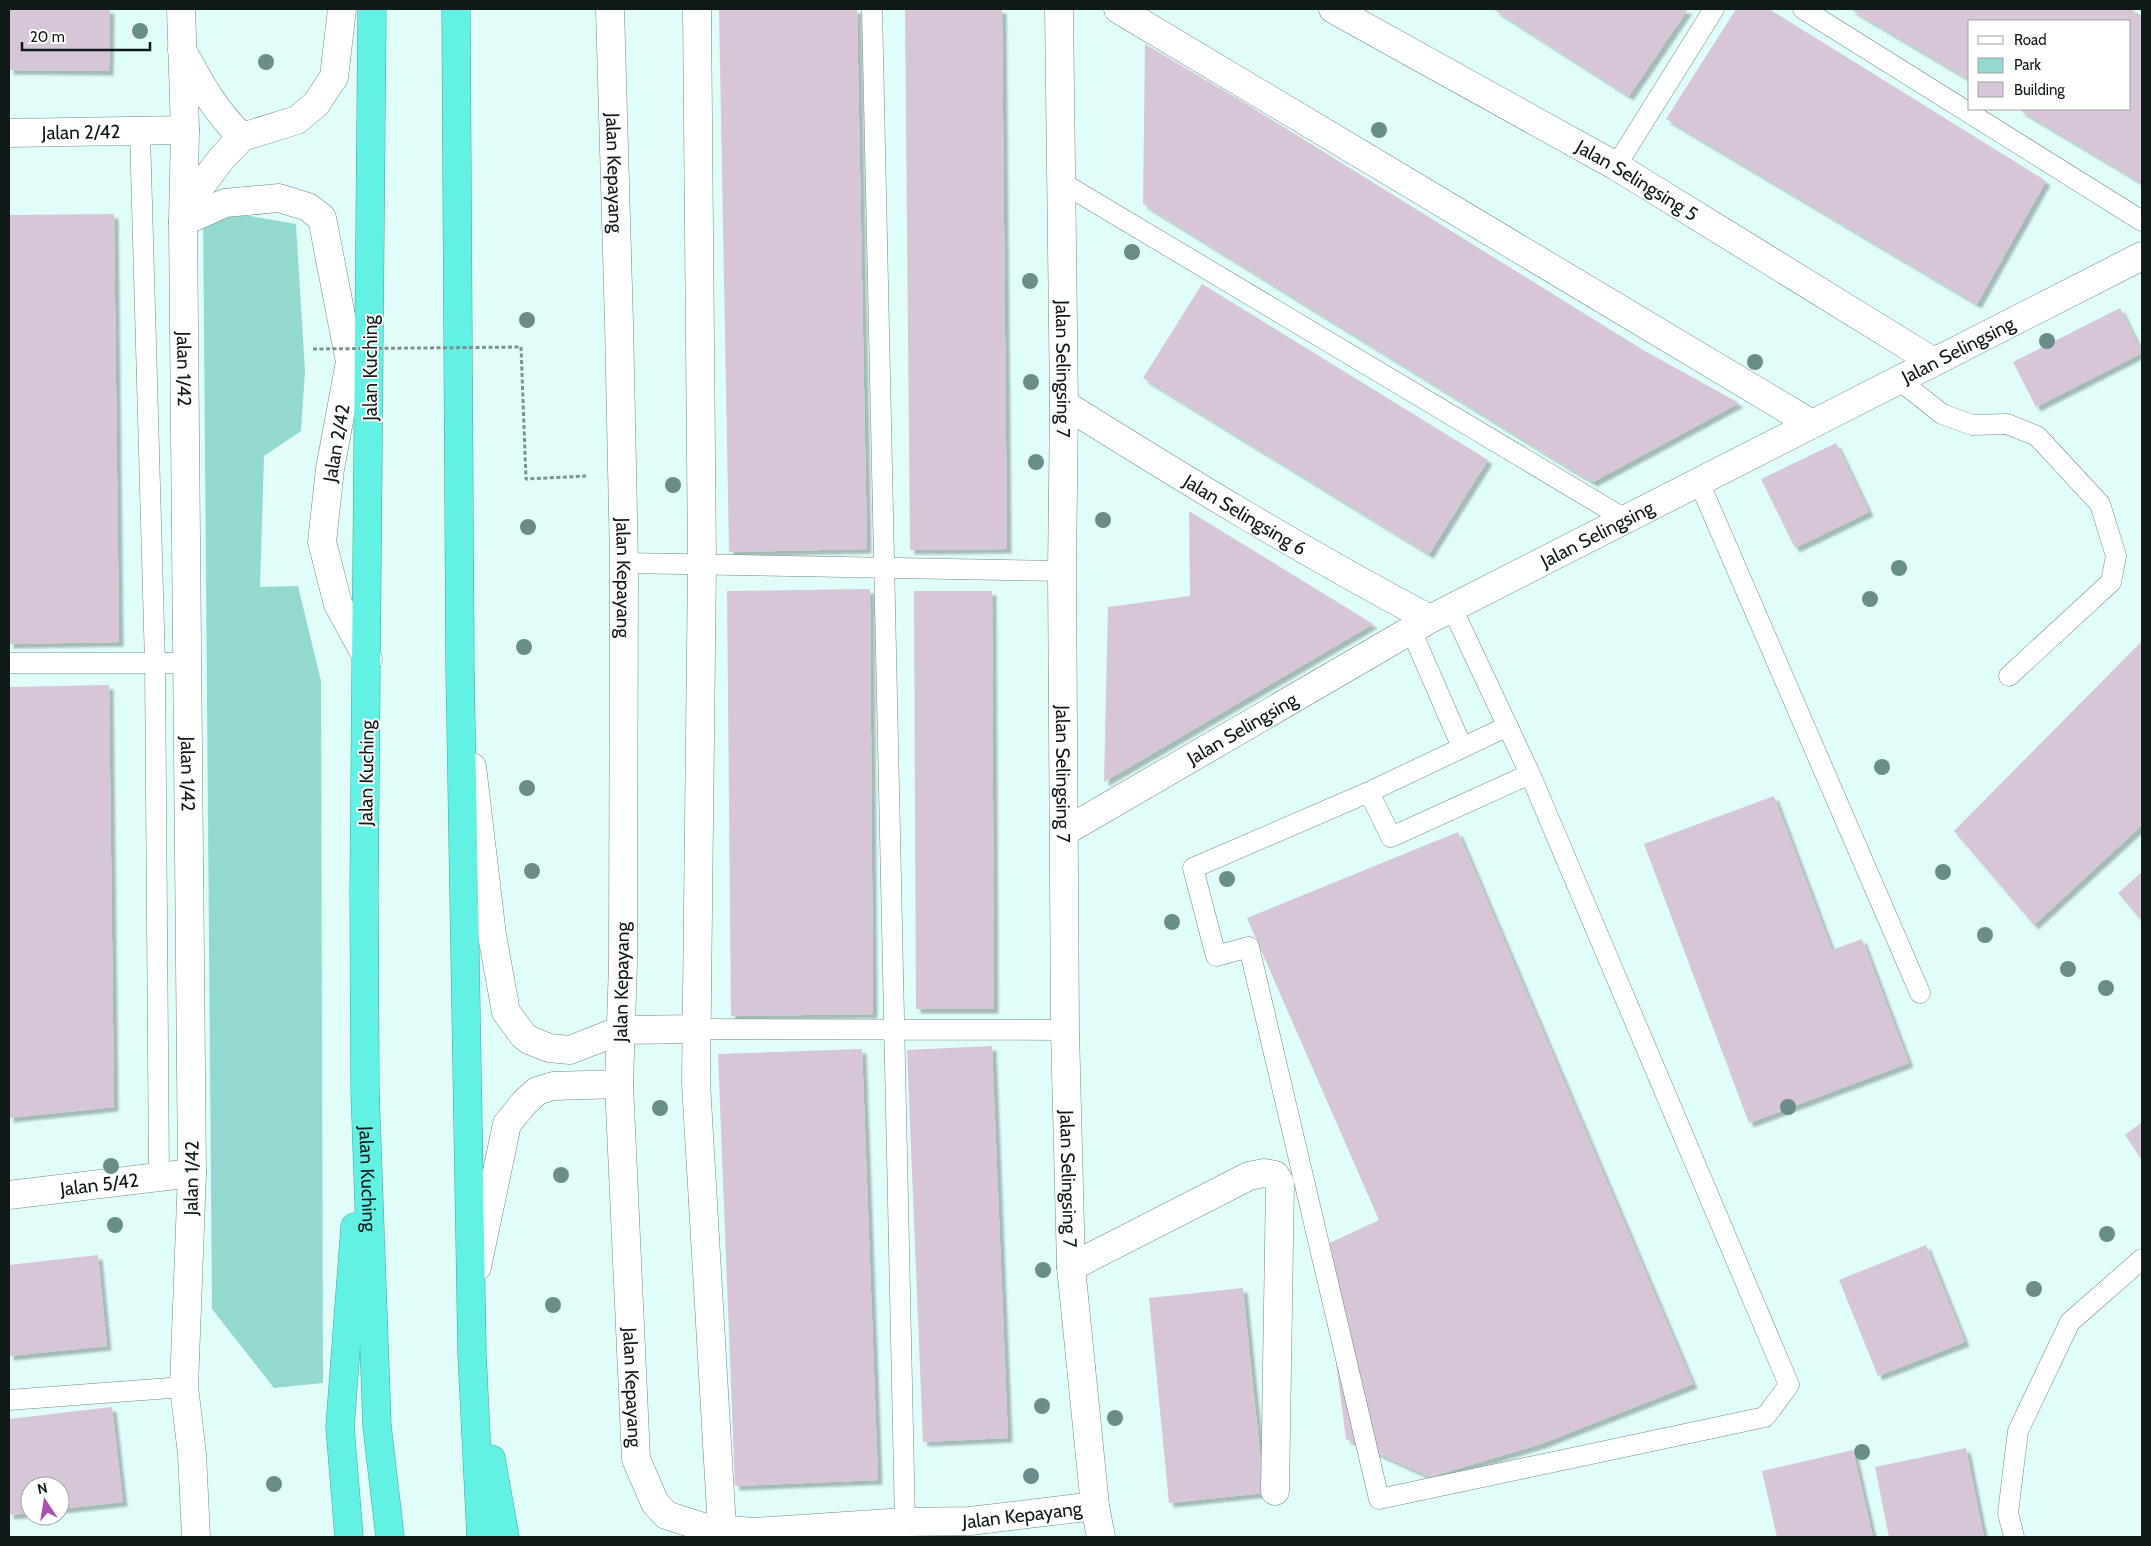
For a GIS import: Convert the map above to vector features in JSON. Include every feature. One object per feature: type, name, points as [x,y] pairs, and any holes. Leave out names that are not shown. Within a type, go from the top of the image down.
[{"type":"highway","name":"Jalan Kuching","points":[[372,9],[368,659],[364,891],[365,1091],[377,1426],[390,1537]]},
{"type":"highway","points":[[456,9],[460,669],[472,1354],[481,1537]]},
{"type":"highway","points":[[349,1537],[340,1427],[365,1091]]},
{"type":"highway","points":[[472,1354],[505,1537]]},
{"type":"street","name":"Jalan 1/42","points":[[182,9],[185,130],[187,663],[192,1172],[184,1387],[192,1454],[196,1537]]},
{"type":"street","points":[[184,215],[222,158],[242,137],[297,120],[316,104],[334,77],[342,9]]},
{"type":"street","name":"Jalan Kepayang","points":[[610,9],[624,563],[619,1084],[636,1459],[655,1503],[666,1515],[688,1524],[754,1535],[905,1522],[971,1529],[1095,1506]]},
{"type":"street","points":[[697,9],[702,564],[696,1083],[722,1529]]},
{"type":"street","name":"Jalan Selingsing 7","points":[[1059,9],[1064,404],[1062,570],[1065,1030],[1071,1268],[1095,1506],[1101,1537]]},
{"type":"street","points":[[1118,9],[1812,424]]},
{"type":"street","name":"Jalan Selingsing 5","points":[[1333,9],[1616,166],[1934,362]]},
{"type":"street","points":[[182,50],[207,98],[225,122],[242,137]]},
{"type":"street","name":"Jalan 2/42","points":[[9,133],[185,130]]},
{"type":"street","name":"Jalan 2/42","points":[[184,215],[225,203],[279,198],[308,207],[322,218],[350,362],[330,469],[322,542],[338,604],[368,659]]},
{"type":"street","name":"Jalan Selingsing","points":[[1064,832],[1431,619],[2142,256]]},
{"type":"street","name":"Jalan Selingsing 6","points":[[1064,404],[1136,449],[1364,583],[1431,619]]},
{"type":"street","points":[[460,669],[492,935],[506,1012],[529,1040],[559,1050],[570,1050],[621,1030],[697,1029]]},
{"type":"street","points":[[471,1296],[507,1124],[524,1102],[537,1091],[553,1086],[619,1084]]},
{"type":"street","name":"Jalan 5/42","points":[[9,1195],[192,1172]]},
{"type":"street","points":[[1071,1268],[1249,1176],[1264,1173],[1275,1175],[1280,1183],[1275,1492]]},
{"type":"lane","points":[[872,9],[884,568],[897,1028],[905,1522]]},
{"type":"lane","points":[[1616,166],[1714,9]]},
{"type":"lane","points":[[1803,9],[2142,221]]},
{"type":"lane","points":[[140,132],[155,663],[159,1177]]},
{"type":"lane","points":[[1061,182],[1625,519]]},
{"type":"lane","points":[[1899,380],[1942,414],[1972,425],[2007,424],[2037,436],[2100,504],[2116,556],[2111,582],[2009,676]]},
{"type":"lane","points":[[1699,482],[1920,994]]},
{"type":"lane","points":[[624,563],[1062,570]]},
{"type":"lane","points":[[1431,619],[1508,726],[1789,1385],[1766,1418],[1379,1499],[1248,947],[1216,956],[1193,868],[1369,792],[1508,726]]},
{"type":"lane","points":[[1431,619],[1462,747]]},
{"type":"lane","points":[[9,663],[187,663]]},
{"type":"lane","points":[[1369,792],[1391,837],[1530,774]]},
{"type":"lane","points":[[697,1029],[897,1028],[1065,1030]]},
{"type":"lane","points":[[2014,1537],[2008,1512],[2018,1431],[2070,1322],[2142,1259]]},
{"type":"lane","points":[[9,1400],[184,1387]]},
{"type":"path","points":[[313,349],[520,347],[526,479],[622,474]]},
{"type":"green space","points":[[203,208],[296,224],[305,371],[301,431],[264,456],[260,587],[298,586],[321,681],[323,1383],[274,1388],[212,1309]]},
{"type":"building","points":[[9,9],[110,9],[109,71],[9,70]]},
{"type":"building","points":[[719,9],[857,9],[867,549],[729,552]]},
{"type":"building","points":[[905,9],[1002,9],[1007,549],[910,550]]},
{"type":"building","points":[[1493,9],[1688,9],[1629,96]]},
{"type":"building","points":[[1736,9],[1769,9],[2046,181],[1977,304],[1666,119]]},
{"type":"building","points":[[1850,9],[2130,9],[2142,16],[2142,183],[2020,110],[2131,110],[2131,20],[1968,20],[1968,79]]},
{"type":"building","points":[[1145,44],[1248,105],[1643,350],[1739,403],[1593,482],[1569,468],[1143,204]]},
{"type":"building","points":[[114,214],[119,642],[9,644],[9,215]]},
{"type":"building","points":[[1202,284],[1488,460],[1429,554],[1143,378]]},
{"type":"building","points":[[2120,308],[2142,353],[2036,407],[2013,362]]},
{"type":"building","points":[[1836,443],[1869,512],[1795,548],[1761,479]]},
{"type":"building","points":[[1189,511],[1373,624],[1104,782],[1108,607],[1190,596]]},
{"type":"building","points":[[870,589],[873,1014],[731,1016],[727,591]]},
{"type":"building","points":[[914,591],[992,591],[994,1009],[916,1009]]},
{"type":"building","points":[[2142,641],[2142,825],[2034,925],[1954,831]]},
{"type":"building","points":[[109,685],[114,1107],[9,1118],[9,687]]},
{"type":"building","points":[[1774,796],[1832,950],[1862,939],[1909,1063],[1749,1123],[1644,844]]},
{"type":"building","points":[[1458,832],[1693,1384],[1541,1444],[1430,1477],[1346,1439],[1321,1247],[1379,1220],[1247,918]]},
{"type":"building","points":[[2142,872],[2142,921],[2118,893]]},
{"type":"building","points":[[992,1046],[1008,1438],[923,1442],[907,1050]]},
{"type":"building","points":[[862,1049],[878,1480],[735,1486],[718,1054]]},
{"type":"building","points":[[2142,1122],[2142,1160],[2125,1135]]},
{"type":"building","points":[[1926,1245],[1965,1342],[1878,1376],[1839,1280]]},
{"type":"building","points":[[98,1255],[107,1346],[9,1356],[9,1265]]},
{"type":"building","points":[[1243,1288],[1264,1493],[1169,1503],[1149,1298]]},
{"type":"building","points":[[112,1407],[123,1502],[70,1508],[70,1476],[20,1476],[20,1514],[9,1515],[9,1419]]},
{"type":"building","points":[[1966,1448],[1984,1537],[1889,1537],[1875,1467]]},
{"type":"building","points":[[1853,1450],[1873,1537],[1777,1537],[1762,1471]]}]
